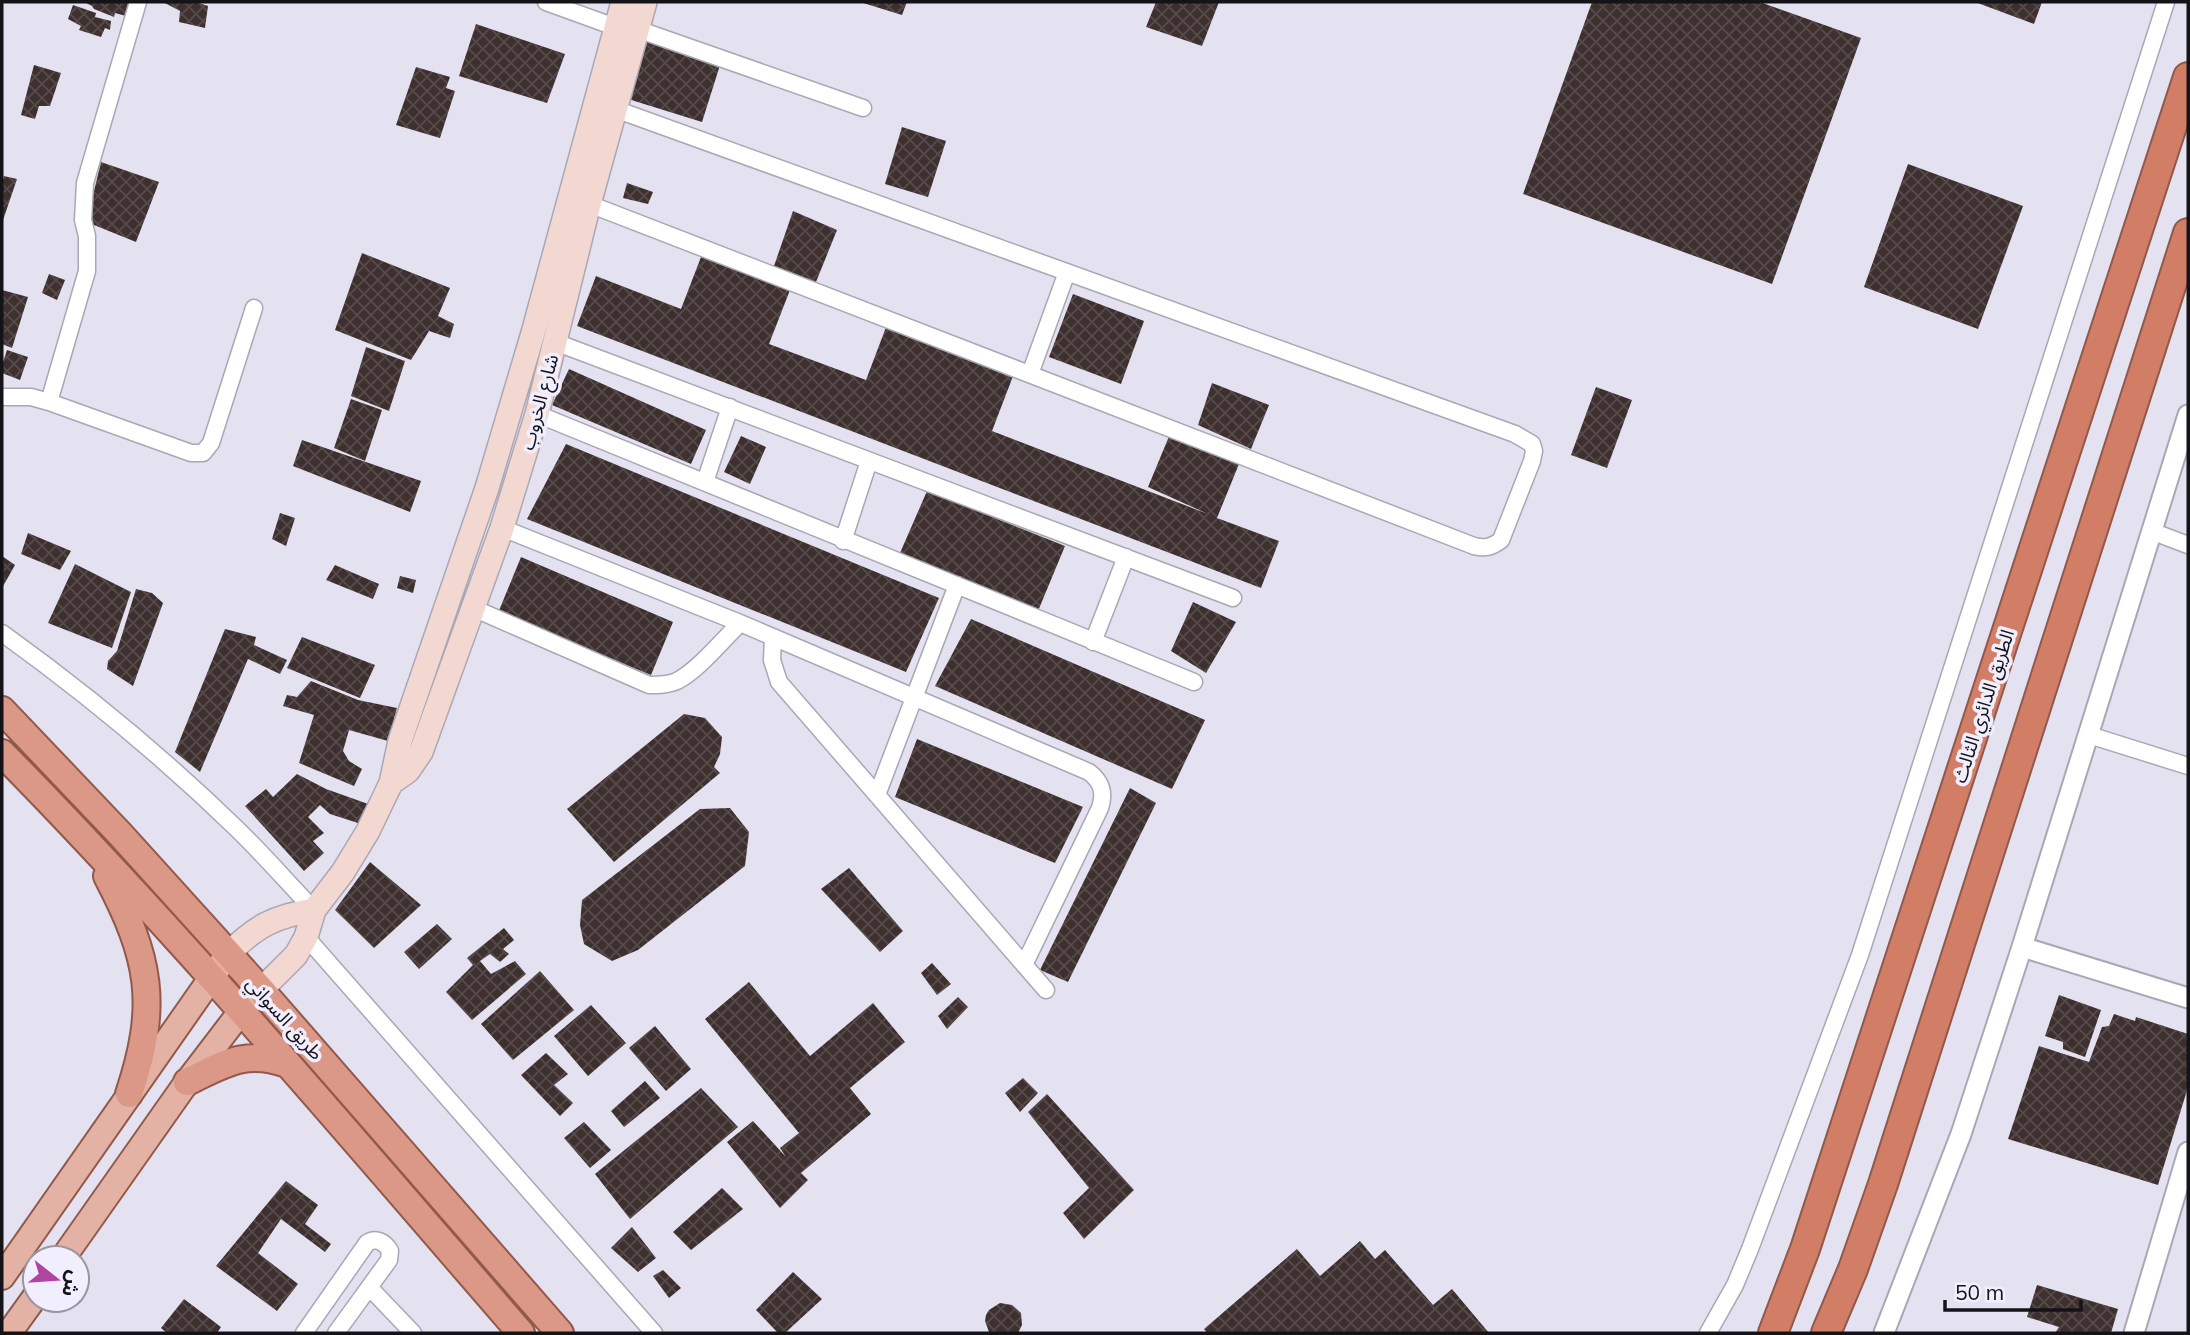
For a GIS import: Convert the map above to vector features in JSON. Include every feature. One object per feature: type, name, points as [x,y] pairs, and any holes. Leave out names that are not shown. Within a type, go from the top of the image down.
[{"type":"highway","name":"الطريق الدائري الثالث","points":[[1773,1333],[1805,1249],[2188,77]]},
{"type":"highway","points":[[1826,1333],[1853,1269],[1883,1184],[2188,233]]},
{"type":"highway","name":"طريق السواني","points":[[2,710],[120,834],[261,990],[560,1333]]},
{"type":"highway","name":"طريق السواني","points":[[2,753],[92,846],[242,1010],[521,1333]]},
{"type":"highway","points":[[92,846],[129,921],[141,956],[147,993],[146,1030],[129,1094]]},
{"type":"highway","points":[[187,1082],[238,1059],[264,1057],[288,1064]]},
{"type":"main road","name":"شارع الخروب","points":[[391,783],[408,771],[421,752],[502,528],[537,414],[615,110],[626,28],[622,2]]},
{"type":"main road","name":"شارع الخروب","points":[[261,990],[290,964],[306,937],[314,910],[356,852],[381,808],[391,783],[400,741],[487,488],[626,28],[645,2]]},
{"type":"main road","points":[[487,488],[512,497]]},
{"type":"main road","points":[[2,1277],[228,954],[264,924],[292,913],[314,910]]},
{"type":"main road","points":[[73,1244],[187,1082],[242,1010],[261,990]]},
{"type":"main road","points":[[9,1333],[23,1314]]},
{"type":"street","points":[[49,402],[87,271],[87,236],[83,220],[85,183],[138,2]]},
{"type":"street","points":[[546,2],[863,108]]},
{"type":"street","points":[[1708,1333],[1735,1286],[1750,1249],[1860,956],[2166,2]]},
{"type":"street","points":[[589,204],[1483,548],[1493,546],[1501,540],[1532,461],[1532,444],[1515,434],[615,110]]},
{"type":"street","points":[[1030,374],[1067,272]]},
{"type":"street","points":[[2,397],[31,397],[49,402],[191,453],[203,453],[211,443],[254,308]]},
{"type":"street","points":[[555,342],[1233,598]]},
{"type":"street","points":[[705,482],[730,407]]},
{"type":"street","points":[[537,414],[1194,682]]},
{"type":"street","points":[[1884,1333],[1961,1134],[2188,415]]},
{"type":"street","points":[[844,541],[869,461]]},
{"type":"street","points":[[502,528],[740,623],[1090,772],[1102,788],[1100,808],[1024,965]]},
{"type":"street","points":[[2151,531],[2188,544]]},
{"type":"street","points":[[1093,642],[1126,557]]},
{"type":"street","points":[[877,795],[957,585]]},
{"type":"street","points":[[473,608],[649,685],[677,681],[740,623]]},
{"type":"street","points":[[2,633],[42,662],[166,765],[236,828],[314,910]]},
{"type":"street","points":[[773,637],[772,660],[779,682],[1046,990]]},
{"type":"street","points":[[2088,735],[2188,766]]},
{"type":"street","points":[[306,937],[654,1333]]},
{"type":"street","points":[[2022,947],[2188,998]]},
{"type":"street","points":[[2134,1333],[2188,1152]]},
{"type":"street","points":[[304,1333],[367,1242],[376,1240],[388,1247],[390,1255],[370,1288],[336,1333]]},
{"type":"street","points":[[370,1288],[413,1333]]},
{"type":"building","points":[[84,2],[132,2],[126,16],[115,13],[114,17]]},
{"type":"building","points":[[163,2],[196,2],[208,6],[205,28],[179,22],[180,11]]},
{"type":"building","points":[[860,2],[907,2],[902,15]]},
{"type":"building","points":[[1156,2],[1219,2],[1202,46],[1146,27]]},
{"type":"building","points":[[1592,2],[1760,2],[1861,38],[1772,284],[1523,194]]},
{"type":"building","points":[[1975,2],[2042,2],[2034,24]]},
{"type":"building","points":[[73,5],[96,13],[95,17],[111,21],[110,30],[105,28],[101,37],[79,30],[81,26],[68,19]]},
{"type":"building","points":[[476,24],[565,54],[547,103],[459,76]]},
{"type":"building","points":[[646,38],[721,62],[702,122],[628,99]]},
{"type":"building","points":[[34,65],[61,73],[50,106],[39,106],[35,119],[21,115]]},
{"type":"building","points":[[416,67],[450,77],[446,88],[455,91],[440,138],[396,125]]},
{"type":"building","points":[[902,127],[946,141],[928,197],[885,184]]},
{"type":"building","points":[[101,162],[159,182],[136,242],[87,220]]},
{"type":"building","points":[[1908,164],[2023,206],[1978,329],[1864,287]]},
{"type":"building","points":[[4,176],[17,179],[2,223],[2,182]]},
{"type":"building","points":[[627,183],[653,192],[648,204],[623,198]]},
{"type":"building","points":[[793,211],[837,230],[816,282],[774,266]]},
{"type":"building","points":[[362,253],[450,288],[438,316],[454,324],[450,338],[429,331],[411,360],[335,330]]},
{"type":"building","points":[[701,257],[790,290],[769,344],[866,380],[888,322],[1015,371],[992,431],[1208,514],[1148,487],[1170,434],[1239,464],[1217,518],[1279,541],[1261,588],[577,326],[596,276],[681,309]]},
{"type":"building","points":[[49,274],[65,280],[57,300],[42,293]]},
{"type":"building","points":[[2,290],[28,297],[12,348],[2,344]]},
{"type":"building","points":[[1073,294],[1144,321],[1121,384],[1049,357]]},
{"type":"building","points":[[366,347],[405,361],[389,411],[351,396]]},
{"type":"building","points":[[7,350],[28,357],[20,380],[2,373]]},
{"type":"building","points":[[569,369],[706,430],[691,464],[552,405]]},
{"type":"building","points":[[1212,383],[1269,405],[1251,449],[1198,425]]},
{"type":"building","points":[[1596,387],[1632,400],[1607,468],[1571,455]]},
{"type":"building","points":[[351,399],[382,410],[365,461],[334,448]]},
{"type":"building","points":[[741,436],[766,447],[750,484],[724,472]]},
{"type":"building","points":[[302,440],[421,481],[410,512],[293,466]]},
{"type":"building","points":[[566,444],[939,598],[906,672],[527,519]]},
{"type":"building","points":[[927,491],[1065,546],[1038,611],[900,553]]},
{"type":"building","points":[[280,513],[295,518],[286,546],[272,539]]},
{"type":"building","points":[[28,533],[71,551],[60,570],[21,554]]},
{"type":"building","points":[[2,556],[15,565],[2,588]]},
{"type":"building","points":[[521,557],[673,622],[651,675],[498,613]]},
{"type":"building","points":[[75,564],[131,592],[112,648],[48,623]]},
{"type":"building","points":[[335,565],[379,584],[373,599],[326,580]]},
{"type":"building","points":[[400,576],[416,580],[413,593],[397,588]]},
{"type":"building","points":[[136,589],[152,593],[163,603],[133,686],[107,669],[108,661],[117,651]]},
{"type":"building","points":[[1193,602],[1236,622],[1206,673],[1171,651]]},
{"type":"building","points":[[971,619],[1205,720],[1172,789],[935,686]]},
{"type":"building","points":[[225,629],[256,637],[254,645],[287,660],[280,674],[248,659],[200,772],[175,752]]},
{"type":"building","points":[[302,637],[375,665],[360,698],[287,668]]},
{"type":"building","points":[[311,681],[358,700],[397,708],[388,741],[349,730],[343,751],[349,761],[362,769],[354,786],[299,763],[314,715],[283,706],[287,695],[297,697]]},
{"type":"building","points":[[684,714],[705,718],[722,737],[720,754],[714,767],[720,773],[614,862],[567,809]]},
{"type":"building","points":[[917,739],[1083,807],[1055,863],[895,797]]},
{"type":"building","points":[[297,774],[326,789],[371,805],[361,824],[330,814],[320,805],[308,817],[324,833],[313,841],[324,853],[304,871],[245,806],[266,789],[273,797]]},
{"type":"building","points":[[1130,788],[1156,803],[1068,982],[1040,970]]},
{"type":"building","points":[[730,808],[749,832],[745,866],[638,950],[612,961],[584,944],[580,925],[582,900],[700,809]]},
{"type":"building","points":[[370,862],[421,905],[374,948],[335,910]]},
{"type":"building","points":[[849,868],[903,931],[880,952],[821,889]]},
{"type":"building","points":[[437,924],[452,939],[419,969],[404,952]]},
{"type":"building","points":[[504,928],[514,940],[503,949],[509,954],[500,962],[490,954],[480,961],[491,974],[515,961],[526,974],[472,1020],[446,992],[473,965],[467,958]]},
{"type":"building","points":[[932,963],[951,984],[937,995],[921,973]]},
{"type":"building","points":[[540,971],[574,1010],[513,1060],[481,1024]]},
{"type":"building","points":[[749,982],[810,1056],[873,1003],[905,1042],[850,1088],[871,1114],[801,1173],[808,1180],[780,1208],[727,1142],[753,1121],[786,1157],[780,1148],[799,1133],[705,1019]]},
{"type":"building","points":[[2059,995],[2101,1010],[2085,1057],[2063,1049],[2063,1042],[2045,1036]]},
{"type":"building","points":[[958,997],[968,1007],[947,1029],[938,1016]]},
{"type":"building","points":[[591,1005],[626,1043],[588,1076],[554,1036]]},
{"type":"building","points":[[2114,1014],[2135,1021],[2136,1017],[2188,1034],[2188,1087],[2158,1185],[2008,1139],[2039,1046],[2089,1062],[2102,1027],[2109,1026]]},
{"type":"building","points":[[655,1026],[691,1069],[666,1091],[629,1048]]},
{"type":"building","points":[[546,1053],[568,1074],[554,1085],[573,1103],[560,1116],[521,1075]]},
{"type":"building","points":[[1023,1078],[1038,1093],[1020,1112],[1005,1093]]},
{"type":"building","points":[[645,1081],[660,1098],[624,1127],[611,1111]]},
{"type":"building","points":[[701,1088],[738,1127],[630,1219],[595,1174]]},
{"type":"building","points":[[1047,1094],[1134,1190],[1084,1239],[1063,1213],[1089,1188],[1028,1112]]},
{"type":"building","points":[[584,1122],[611,1150],[590,1168],[564,1138]]},
{"type":"building","points":[[286,1181],[318,1205],[305,1224],[331,1244],[325,1252],[281,1219],[258,1253],[298,1284],[277,1311],[216,1266]]},
{"type":"building","points":[[722,1188],[743,1209],[691,1250],[673,1232]]},
{"type":"building","points":[[632,1227],[656,1258],[638,1272],[611,1248]]},
{"type":"building","points":[[1360,1241],[1375,1259],[1385,1250],[1433,1305],[1452,1289],[1489,1333],[1207,1333],[1204,1329],[1297,1249],[1320,1276]]},
{"type":"building","points":[[663,1270],[681,1288],[669,1298],[653,1276]]},
{"type":"building","points":[[793,1272],[822,1299],[785,1333],[778,1333],[756,1310]]},
{"type":"building","points":[[2037,1285],[2118,1309],[2111,1333],[2055,1333],[2059,1327],[2027,1317]]},
{"type":"building","points":[[184,1299],[221,1327],[217,1333],[167,1333],[161,1328]]},
{"type":"building","points":[[1000,1303],[1012,1305],[1021,1313],[1022,1325],[1018,1333],[989,1332],[986,1315]]}]
